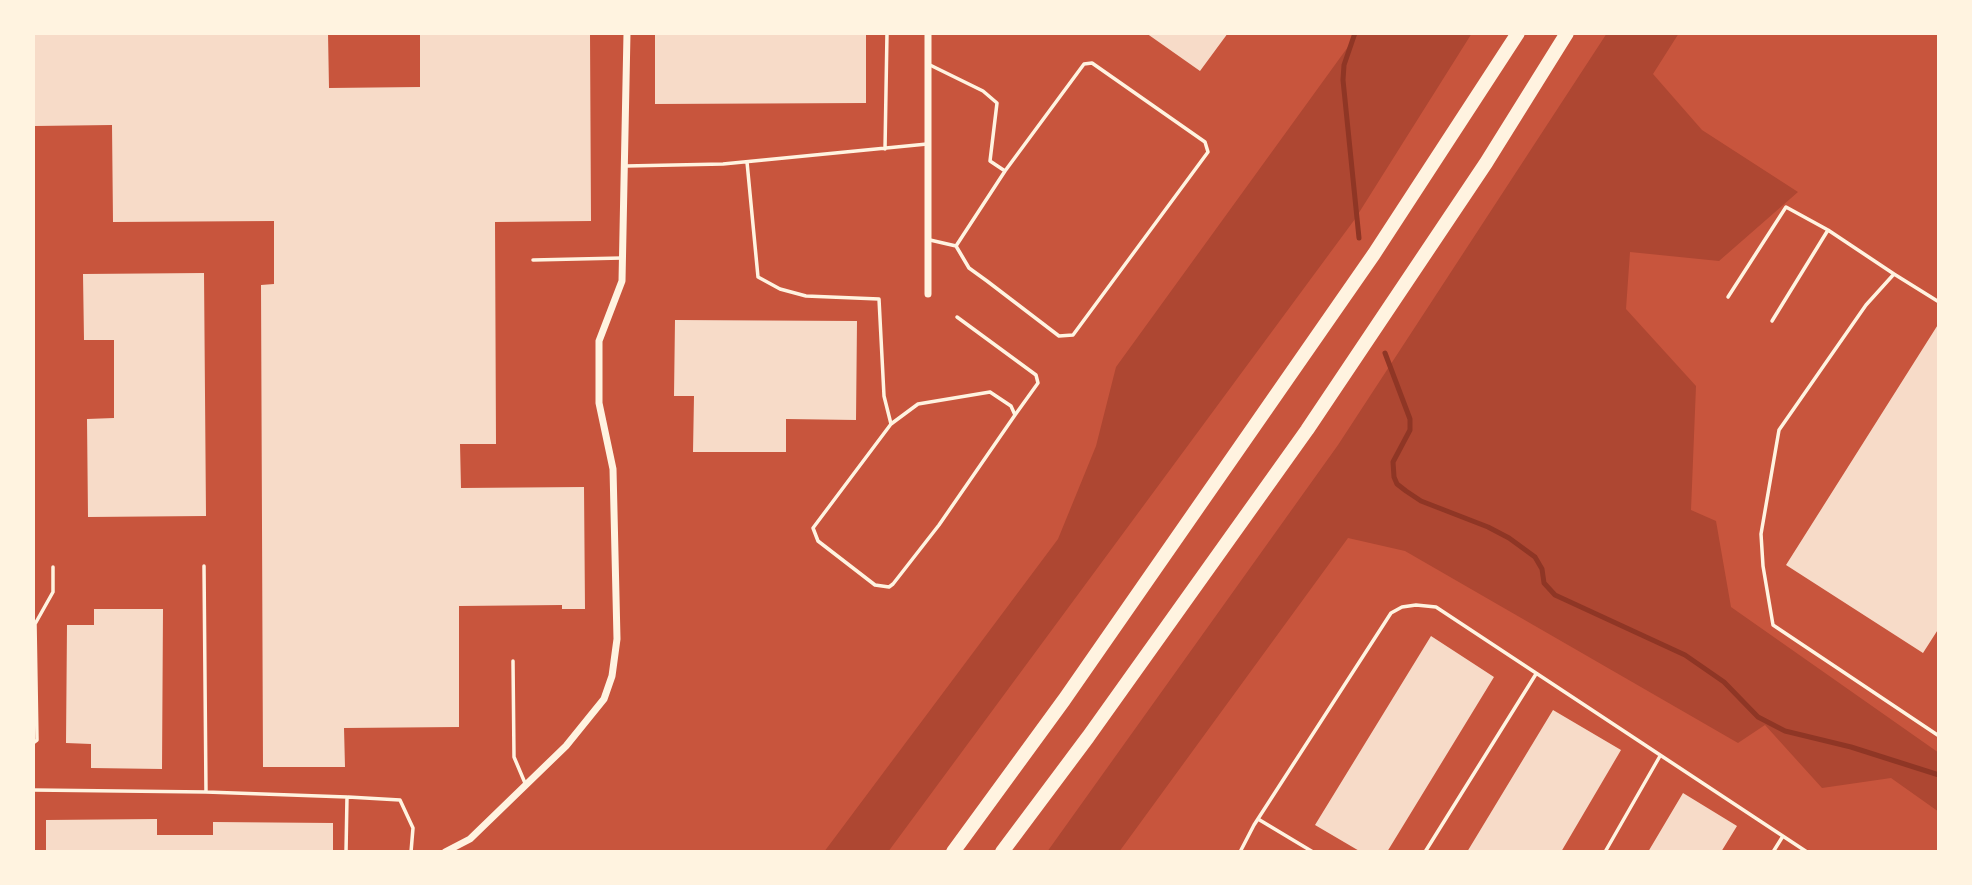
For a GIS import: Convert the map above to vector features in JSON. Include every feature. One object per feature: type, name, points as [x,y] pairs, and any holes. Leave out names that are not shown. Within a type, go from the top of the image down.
[{"type":"highway","points":[[953,852],[1064,700],[1374,254],[1518,33]]},
{"type":"highway","points":[[1002,852],[1088,737],[1307,430],[1486,163],[1567,33]]},
{"type":"street","points":[[445,852],[470,839],[574,737],[604,699],[612,676],[617,639],[613,469],[599,403],[599,341],[622,281],[627,33]]},
{"type":"street","points":[[928,33],[928,294]]},
{"type":"street","points":[[464,852],[470,839]]},
{"type":"lane","points":[[885,149],[887,33]]},
{"type":"lane","points":[[927,239],[956,246],[969,268],[1059,336],[1073,335],[1208,152],[1205,142],[1092,63],[1084,64],[1005,171],[956,246]]},
{"type":"lane","points":[[928,64],[983,90],[997,103],[990,161],[1005,171]]},
{"type":"lane","points":[[624,166],[747,162],[928,144]]},
{"type":"lane","points":[[747,162],[758,277],[780,289],[806,296],[879,299],[884,396],[891,424]]},
{"type":"lane","points":[[1728,297],[1786,207],[1828,230],[1939,302]]},
{"type":"lane","points":[[1772,321],[1828,230]]},
{"type":"lane","points":[[533,260],[622,258]]},
{"type":"lane","points":[[1894,274],[1866,305],[1779,430],[1761,534],[1763,566],[1773,625],[1939,736]]},
{"type":"lane","points":[[957,317],[1037,375],[1038,383],[939,525],[889,587],[875,586],[818,541],[813,528],[891,424],[918,404],[990,392],[1010,406],[1014,415]]},
{"type":"lane","points":[[204,566],[206,792]]},
{"type":"lane","points":[[33,743],[37,740],[35,624],[53,592],[54,567]]},
{"type":"lane","points":[[1240,852],[1258,819],[1391,613],[1402,607],[1416,605],[1436,607],[1807,852]]},
{"type":"lane","points":[[513,661],[514,757],[526,785]]},
{"type":"lane","points":[[1425,852],[1535,674]]},
{"type":"lane","points":[[1605,852],[1660,756]]},
{"type":"lane","points":[[33,790],[206,792],[400,800],[413,828],[411,852]]},
{"type":"lane","points":[[345,852],[347,797]]},
{"type":"lane","points":[[1258,819],[1313,852]]},
{"type":"lane","points":[[1773,852],[1783,836]]},
{"type":"shaded area","points":[[1358,33],[1472,33],[1355,219],[888,852],[824,852],[1058,539],[1096,446],[1116,367]]},
{"type":"shaded area","points":[[1607,33],[1679,33],[1653,74],[1702,130],[1798,192],[1719,261],[1630,252],[1626,309],[1696,386],[1691,510],[1716,521],[1731,607],[1939,753],[1939,812],[1891,778],[1822,788],[1765,725],[1738,743],[1405,551],[1348,538],[1119,852],[1047,852],[1338,445]]},
{"type":"building","points":[[34,33],[328,33],[329,88],[420,87],[420,33],[590,33],[591,221],[495,222],[496,444],[460,444],[461,488],[584,487],[585,609],[562,609],[562,605],[459,606],[459,727],[344,728],[345,767],[263,767],[261,285],[274,284],[274,221],[113,222],[112,125],[35,126]]},
{"type":"building","points":[[655,33],[866,33],[866,103],[655,104]]},
{"type":"building","points":[[1146,33],[1228,33],[1200,71]]},
{"type":"building","points":[[204,273],[206,516],[88,517],[87,419],[114,418],[114,340],[84,340],[83,274]]},
{"type":"building","points":[[675,320],[857,321],[856,420],[786,419],[786,452],[693,452],[694,396],[674,396]]},
{"type":"building","points":[[1939,323],[1939,628],[1923,653],[1786,565]]},
{"type":"building","points":[[94,609],[163,609],[162,769],[91,768],[91,744],[66,743],[67,625],[94,625]]},
{"type":"building","points":[[1431,636],[1494,677],[1387,852],[1361,852],[1315,825]]},
{"type":"building","points":[[1553,710],[1621,750],[1561,852],[1467,852]]},
{"type":"building","points":[[1683,793],[1737,826],[1721,852],[1648,852]]},
{"type":"building","points":[[157,819],[157,835],[213,835],[213,822],[333,823],[333,852],[46,852],[46,820]]},
{"type":"waterway","points":[[1355,33],[1344,65],[1343,80],[1359,238]]},
{"type":"waterway","points":[[1385,353],[1410,419],[1410,430],[1393,462],[1397,484],[1406,491],[1421,501],[1509,538],[1535,557],[1542,569],[1544,583],[1555,595],[1685,655],[1724,682],[1758,717],[1785,731],[1851,747],[1939,775]]}]
